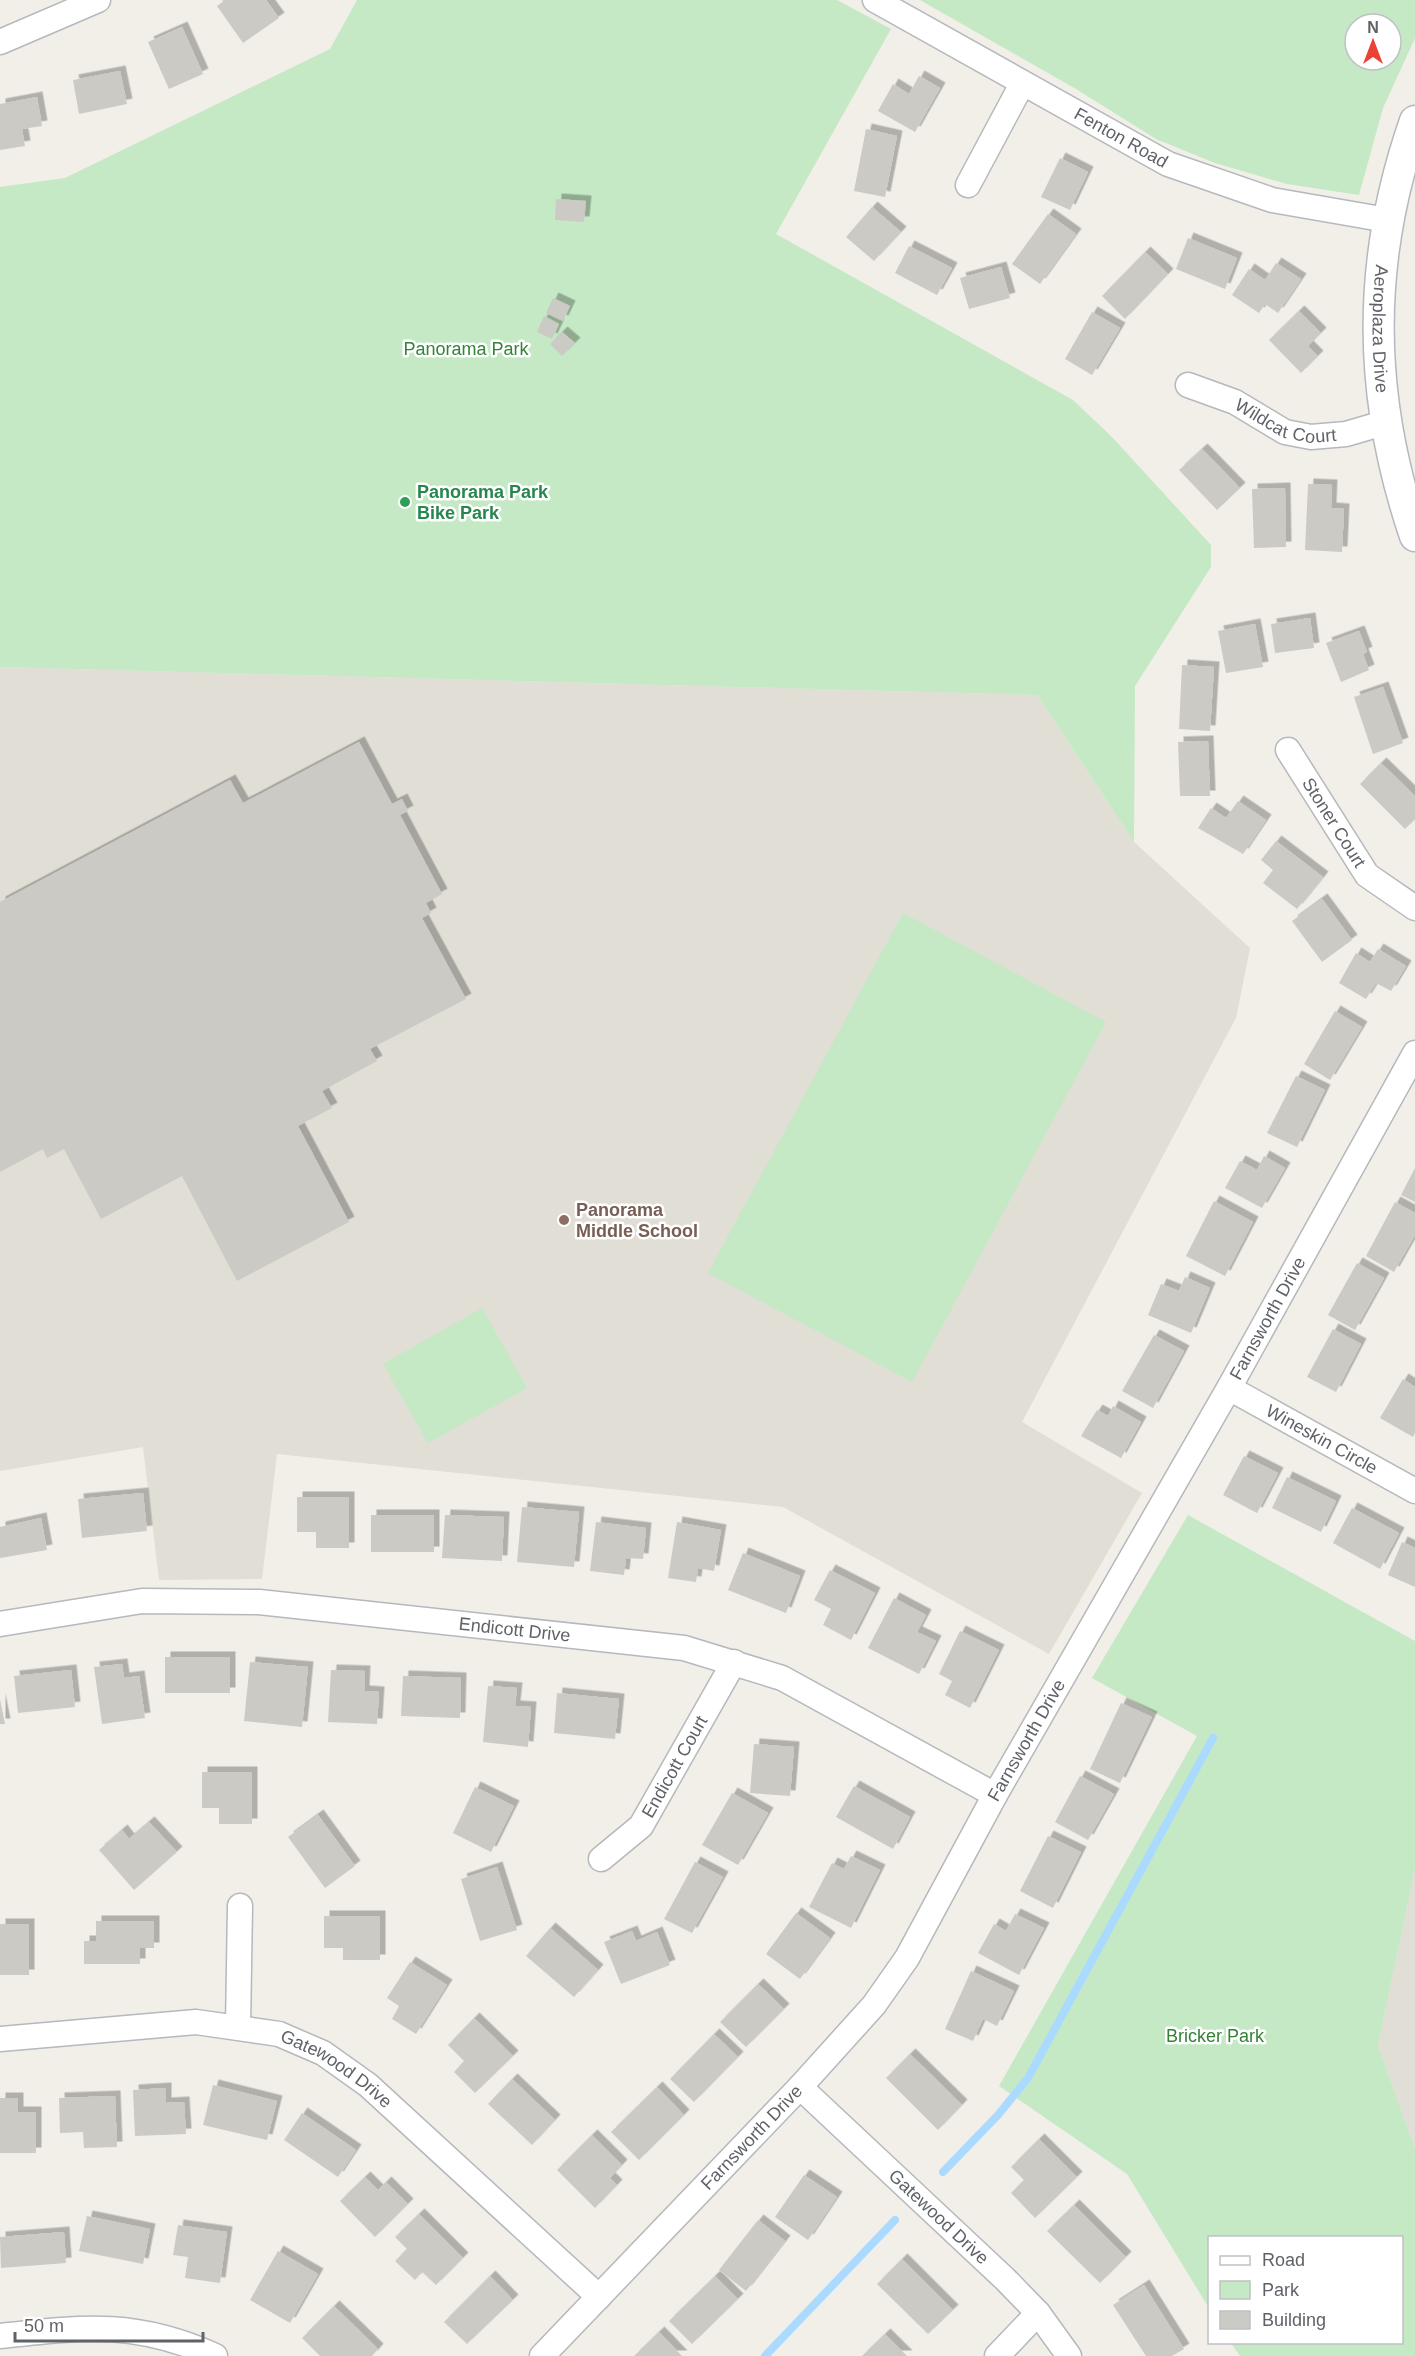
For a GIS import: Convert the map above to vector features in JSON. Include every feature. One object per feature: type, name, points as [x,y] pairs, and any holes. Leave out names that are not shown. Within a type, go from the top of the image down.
[{"type":"street","points":[[0,42],[49,10],[98,0]]},
{"type":"street","name":"Fenton Road","points":[[875,0],[1168,164],[1272,200],[1387,220]]},
{"type":"street","points":[[968,185],[1022,84]]},
{"type":"street","name":"Aeroplaza Drive","points":[[1415,122],[1399,168],[1387,220],[1378,288],[1379,365],[1387,422],[1404,503],[1415,536]]},
{"type":"street","name":"Wildcat Court","points":[[1188,385],[1235,402],[1285,432],[1311,437],[1346,434],[1387,422]]},
{"type":"street","name":"Stoner Court","points":[[1288,750],[1367,875],[1415,908]]},
{"type":"street","name":"Farnsworth Drive","points":[[542,2356],[800,2087],[874,2005],[907,1958],[995,1795],[1229,1388],[1415,1053]]},
{"type":"street","name":"Wineskin Circle","points":[[1229,1388],[1415,1491]]},
{"type":"street","name":"Endicott Drive","points":[[0,1623],[142,1601],[259,1602],[684,1648],[782,1678],[995,1795]]},
{"type":"street","name":"Endicott Court","points":[[601,1859],[641,1826],[734,1662]]},
{"type":"street","points":[[238,2027],[240,1906]]},
{"type":"street","name":"Gatewood Drive","points":[[0,2039],[196,2022],[279,2034],[323,2053],[368,2085],[599,2297]]},
{"type":"street","name":"Gatewood Drive","points":[[800,2087],[1005,2279],[1038,2313],[1069,2356]]},
{"type":"street","points":[[997,2356],[1038,2313]]},
{"type":"street","points":[[0,2336],[87,2327],[142,2331],[186,2342],[215,2356]]},
{"type":"shaded area","name":"Panorama Middle School","points":[[0,667],[1037,695],[1134,842],[1250,948],[1236,1018],[1022,1422],[1142,1493],[1049,1654],[783,1507],[277,1454],[262,1579],[159,1580],[143,1447],[0,1471]]},
{"type":"shaded area","points":[[1415,1869],[1415,2149],[1378,2045]]},
{"type":"green space","name":"Panorama Park","points":[[357,0],[837,0],[891,29],[776,234],[1073,400],[1112,437],[1211,545],[1211,567],[1135,686],[1134,842],[1037,695],[0,667],[0,187],[65,178],[330,49]]},
{"type":"green space","points":[[920,0],[1415,0],[1415,38],[1403,64],[1403,12],[1343,12],[1343,72],[1399,72],[1383,108],[1359,195],[1287,184],[1215,163],[1156,139],[1076,89]]},
{"type":"green space","points":[[903,913],[1106,1022],[912,1382],[708,1273]]},
{"type":"green space","points":[[482,1308],[527,1388],[428,1443],[383,1364]]},
{"type":"green space","name":"Bricker Park","points":[[1188,1515],[1415,1641],[1415,1869],[1378,2045],[1415,2149],[1415,2356],[1240,2356],[1232,2344],[1403,2344],[1403,2236],[1208,2236],[1208,2306],[1127,2174],[999,2086],[1197,1736],[1092,1678]]},
{"type":"building","points":[[225,0],[266,0],[279,18],[243,43],[217,6]]},
{"type":"building","points":[[182,27],[203,74],[169,89],[148,42]]},
{"type":"building","points":[[120,71],[127,104],[79,114],[73,80]]},
{"type":"building","points":[[919,76],[940,88],[915,132],[878,111],[893,84],[909,94]]},
{"type":"building","points":[[37,97],[42,126],[22,129],[25,146],[0,150],[0,104]]},
{"type":"building","points":[[866,129],[897,136],[885,197],[854,191]]},
{"type":"building","points":[[1060,158],[1088,172],[1070,210],[1041,197]]},
{"type":"building","points":[[556,199],[586,201],[584,222],[555,220]]},
{"type":"building","points":[[872,207],[901,232],[874,261],[846,237]]},
{"type":"building","points":[[1048,214],[1076,234],[1040,284],[1012,264]]},
{"type":"building","points":[[1188,238],[1237,258],[1225,289],[1176,269]]},
{"type":"building","points":[[909,246],[952,268],[937,295],[895,273]]},
{"type":"building","points":[[1145,252],[1168,274],[1125,319],[1102,296]]},
{"type":"building","points":[[1276,263],[1301,279],[1278,313],[1265,304],[1259,313],[1232,295],[1249,269],[1265,280]]},
{"type":"building","points":[[1001,267],[1010,298],[969,309],[960,278]]},
{"type":"building","points":[[553,298],[570,306],[563,321],[546,313]]},
{"type":"building","points":[[1299,311],[1321,333],[1308,346],[1318,356],[1301,373],[1269,340]]},
{"type":"building","points":[[1092,312],[1120,328],[1092,375],[1065,359]]},
{"type":"building","points":[[544,316],[559,324],[552,339],[537,332]]},
{"type":"building","points":[[562,332],[575,343],[562,356],[550,344]]},
{"type":"building","points":[[1202,449],[1240,488],[1217,510],[1179,470]]},
{"type":"building","points":[[1308,484],[1332,485],[1331,508],[1344,509],[1342,552],[1305,550]]},
{"type":"building","points":[[1285,488],[1286,547],[1254,548],[1252,489]]},
{"type":"building","points":[[1310,618],[1314,648],[1275,653],[1271,624]]},
{"type":"building","points":[[1255,624],[1263,667],[1226,673],[1218,631]]},
{"type":"building","points":[[1359,631],[1367,652],[1363,654],[1369,670],[1341,682],[1326,643]]},
{"type":"building","points":[[1182,665],[1214,667],[1210,731],[1179,729]]},
{"type":"building","points":[[1383,687],[1403,743],[1373,754],[1354,697]]},
{"type":"building","points":[[1208,741],[1210,796],[1180,796],[1178,742]]},
{"type":"building","points":[[359,742],[392,804],[402,799],[408,811],[400,815],[442,894],[426,903],[431,913],[422,918],[466,999],[370,1049],[377,1061],[322,1091],[332,1108],[298,1126],[349,1222],[237,1281],[182,1176],[101,1219],[64,1149],[47,1158],[43,1149],[0,1172],[0,902],[230,780],[243,803]]},
{"type":"building","points":[[1381,763],[1415,796],[1415,819],[1405,829],[1360,784]]},
{"type":"building","points":[[1238,801],[1266,820],[1243,854],[1198,828],[1211,808],[1226,818]]},
{"type":"building","points":[[1276,841],[1323,877],[1297,909],[1263,883],[1273,870],[1261,860]]},
{"type":"building","points":[[1322,899],[1352,940],[1322,962],[1292,921]]},
{"type":"building","points":[[1378,949],[1406,966],[1391,991],[1376,983],[1366,999],[1339,983],[1356,953],[1370,962]]},
{"type":"building","points":[[1335,1011],[1362,1027],[1330,1080],[1304,1064]]},
{"type":"building","points":[[1296,1076],[1325,1090],[1297,1147],[1267,1133]]},
{"type":"building","points":[[1264,1156],[1285,1168],[1262,1208],[1225,1188],[1240,1161],[1257,1170]]},
{"type":"building","points":[[1415,1168],[1415,1202],[1401,1195]]},
{"type":"building","points":[[1214,1201],[1253,1222],[1225,1276],[1186,1256]]},
{"type":"building","points":[[1395,1202],[1415,1213],[1415,1235],[1394,1272],[1366,1256]]},
{"type":"building","points":[[1357,1263],[1384,1278],[1355,1330],[1328,1315]]},
{"type":"building","points":[[1185,1277],[1210,1288],[1191,1333],[1148,1315],[1161,1284],[1179,1291]]},
{"type":"building","points":[[1333,1329],[1361,1344],[1336,1392],[1307,1377]]},
{"type":"building","points":[[1154,1335],[1184,1351],[1153,1408],[1122,1391]]},
{"type":"building","points":[[1403,1379],[1415,1387],[1415,1433],[1413,1437],[1380,1418]]},
{"type":"building","points":[[1113,1406],[1141,1422],[1121,1458],[1081,1436],[1097,1410],[1108,1416]]},
{"type":"building","points":[[1244,1456],[1278,1473],[1257,1513],[1223,1495]]},
{"type":"building","points":[[1287,1477],[1336,1501],[1321,1532],[1272,1508]]},
{"type":"building","points":[[143,1493],[147,1531],[82,1538],[78,1499]]},
{"type":"building","points":[[297,1497],[349,1497],[349,1548],[316,1548],[316,1532],[297,1532]]},
{"type":"building","points":[[522,1507],[579,1512],[574,1567],[517,1562]]},
{"type":"building","points":[[1352,1508],[1399,1533],[1380,1569],[1333,1543]]},
{"type":"building","points":[[371,1515],[434,1515],[434,1552],[371,1552]]},
{"type":"building","points":[[445,1515],[504,1517],[502,1561],[442,1558]]},
{"type":"building","points":[[41,1518],[47,1550],[0,1558],[0,1527]]},
{"type":"building","points":[[596,1522],[646,1528],[643,1559],[626,1558],[624,1575],[590,1571]]},
{"type":"building","points":[[677,1522],[721,1530],[714,1571],[698,1568],[696,1582],[668,1578]]},
{"type":"building","points":[[1402,1542],[1415,1548],[1415,1587],[1388,1575]]},
{"type":"building","points":[[743,1553],[800,1576],[786,1613],[728,1590]]},
{"type":"building","points":[[830,1570],[875,1593],[851,1640],[823,1625],[831,1609],[814,1600]]},
{"type":"building","points":[[894,1598],[926,1615],[917,1632],[936,1641],[919,1674],[868,1648]]},
{"type":"building","points":[[960,1631],[999,1650],[970,1708],[945,1695],[952,1681],[939,1674]]},
{"type":"building","points":[[165,1657],[230,1657],[230,1693],[165,1693]]},
{"type":"building","points":[[250,1662],[308,1667],[302,1727],[244,1721]]},
{"type":"building","points":[[122,1664],[124,1678],[139,1676],[145,1718],[102,1724],[94,1667]]},
{"type":"building","points":[[71,1670],[75,1707],[18,1713],[14,1676]]},
{"type":"building","points":[[331,1670],[365,1671],[364,1691],[379,1692],[377,1724],[328,1722]]},
{"type":"building","points":[[403,1676],[461,1678],[460,1718],[401,1716]]},
{"type":"building","points":[[488,1686],[517,1688],[515,1706],[531,1707],[528,1747],[483,1742]]},
{"type":"building","points":[[557,1693],[619,1699],[615,1739],[554,1733]]},
{"type":"building","points":[[0,1699],[5,1724],[0,1724]]},
{"type":"building","points":[[1121,1703],[1152,1717],[1120,1783],[1090,1769]]},
{"type":"building","points":[[754,1744],[794,1747],[790,1796],[750,1793]]},
{"type":"building","points":[[202,1772],[252,1772],[252,1824],[219,1824],[219,1808],[202,1808]]},
{"type":"building","points":[[1080,1776],[1114,1794],[1088,1840],[1055,1822]]},
{"type":"building","points":[[854,1786],[910,1817],[893,1849],[836,1817]]},
{"type":"building","points":[[475,1787],[514,1806],[491,1852],[453,1833]]},
{"type":"building","points":[[732,1793],[768,1813],[738,1865],[702,1845]]},
{"type":"building","points":[[318,1815],[355,1866],[325,1888],[288,1837]]},
{"type":"building","points":[[149,1822],[177,1852],[134,1890],[99,1850],[122,1830],[129,1839]]},
{"type":"building","points":[[1048,1836],[1081,1852],[1053,1908],[1020,1891]]},
{"type":"building","points":[[851,1856],[880,1870],[851,1928],[809,1907],[832,1863],[844,1869]]},
{"type":"building","points":[[695,1862],[723,1877],[692,1933],[664,1919]]},
{"type":"building","points":[[497,1867],[517,1930],[480,1941],[461,1879]]},
{"type":"building","points":[[796,1913],[830,1938],[800,1979],[766,1954]]},
{"type":"building","points":[[1015,1914],[1044,1928],[1019,1975],[978,1953],[994,1924],[1006,1931]]},
{"type":"building","points":[[324,1916],[380,1916],[380,1960],[343,1960],[343,1948],[324,1948]]},
{"type":"building","points":[[96,1921],[154,1921],[154,1948],[140,1948],[140,1964],[84,1964],[84,1941],[96,1941]]},
{"type":"building","points":[[0,1924],[29,1924],[29,1975],[0,1975]]},
{"type":"building","points":[[550,1928],[598,1970],[574,1997],[526,1956]]},
{"type":"building","points":[[632,1931],[636,1941],[657,1932],[670,1965],[621,1984],[604,1942]]},
{"type":"building","points":[[410,1962],[447,1985],[416,2034],[392,2019],[399,2006],[387,1998]]},
{"type":"building","points":[[971,1971],[1014,1991],[997,2026],[983,2019],[973,2041],[945,2029]]},
{"type":"building","points":[[758,1984],[784,2009],[746,2047],[720,2022]]},
{"type":"building","points":[[474,2018],[513,2056],[475,2093],[454,2072],[464,2061],[448,2045]]},
{"type":"building","points":[[714,2034],[738,2057],[694,2102],[670,2079]]},
{"type":"building","points":[[910,2054],[962,2105],[938,2130],[886,2078]]},
{"type":"building","points":[[512,2079],[555,2120],[532,2145],[488,2104]]},
{"type":"building","points":[[213,2085],[277,2101],[267,2140],[203,2125]]},
{"type":"building","points":[[657,2087],[684,2115],[639,2160],[611,2132]]},
{"type":"building","points":[[166,2088],[166,2103],[184,2102],[186,2134],[135,2136],[133,2090]]},
{"type":"building","points":[[115,2096],[117,2147],[84,2148],[83,2132],[60,2133],[59,2098]]},
{"type":"building","points":[[0,2098],[18,2098],[18,2112],[36,2112],[36,2153],[0,2153]]},
{"type":"building","points":[[302,2113],[356,2150],[338,2177],[284,2140]]},
{"type":"building","points":[[592,2135],[622,2165],[610,2178],[617,2185],[595,2208],[557,2170]]},
{"type":"building","points":[[1039,2139],[1077,2177],[1035,2218],[1011,2193],[1024,2180],[1011,2167]]},
{"type":"building","points":[[804,2175],[837,2197],[808,2240],[775,2217]]},
{"type":"building","points":[[365,2177],[378,2190],[386,2182],[408,2204],[375,2237],[340,2201]]},
{"type":"building","points":[[1074,2205],[1126,2257],[1100,2283],[1047,2231]]},
{"type":"building","points":[[419,2214],[463,2258],[436,2285],[422,2272],[415,2280],[395,2261],[407,2249],[395,2237]]},
{"type":"building","points":[[87,2216],[150,2229],[143,2264],[79,2251]]},
{"type":"building","points":[[758,2220],[785,2241],[746,2291],[719,2270]]},
{"type":"building","points":[[178,2225],[227,2232],[220,2283],[185,2278],[188,2257],[173,2255]]},
{"type":"building","points":[[64,2232],[66,2263],[1,2268],[0,2237]]},
{"type":"building","points":[[278,2251],[318,2274],[290,2323],[250,2300]]},
{"type":"building","points":[[902,2259],[953,2310],[928,2334],[877,2284]]},
{"type":"building","points":[[490,2276],[513,2300],[467,2344],[444,2322]]},
{"type":"building","points":[[715,2276],[738,2299],[692,2344],[669,2321]]},
{"type":"building","points":[[1144,2285],[1184,2349],[1172,2356],[1146,2356],[1113,2305]]},
{"type":"building","points":[[334,2306],[378,2349],[372,2356],[320,2356],[302,2338]]},
{"type":"building","points":[[659,2332],[682,2356],[634,2356]]},
{"type":"building","points":[[885,2334],[907,2356],[862,2356]]},
{"type":"waterway","points":[[943,2172],[998,2115],[1028,2078],[1213,1738]]},
{"type":"waterway","points":[[765,2356],[895,2220]]},
{"type":"place","name":"Panorama Park Bike Park","points":[[405,502]]},
{"type":"place","name":"Panorama Middle School","points":[[564,1220]]}]
